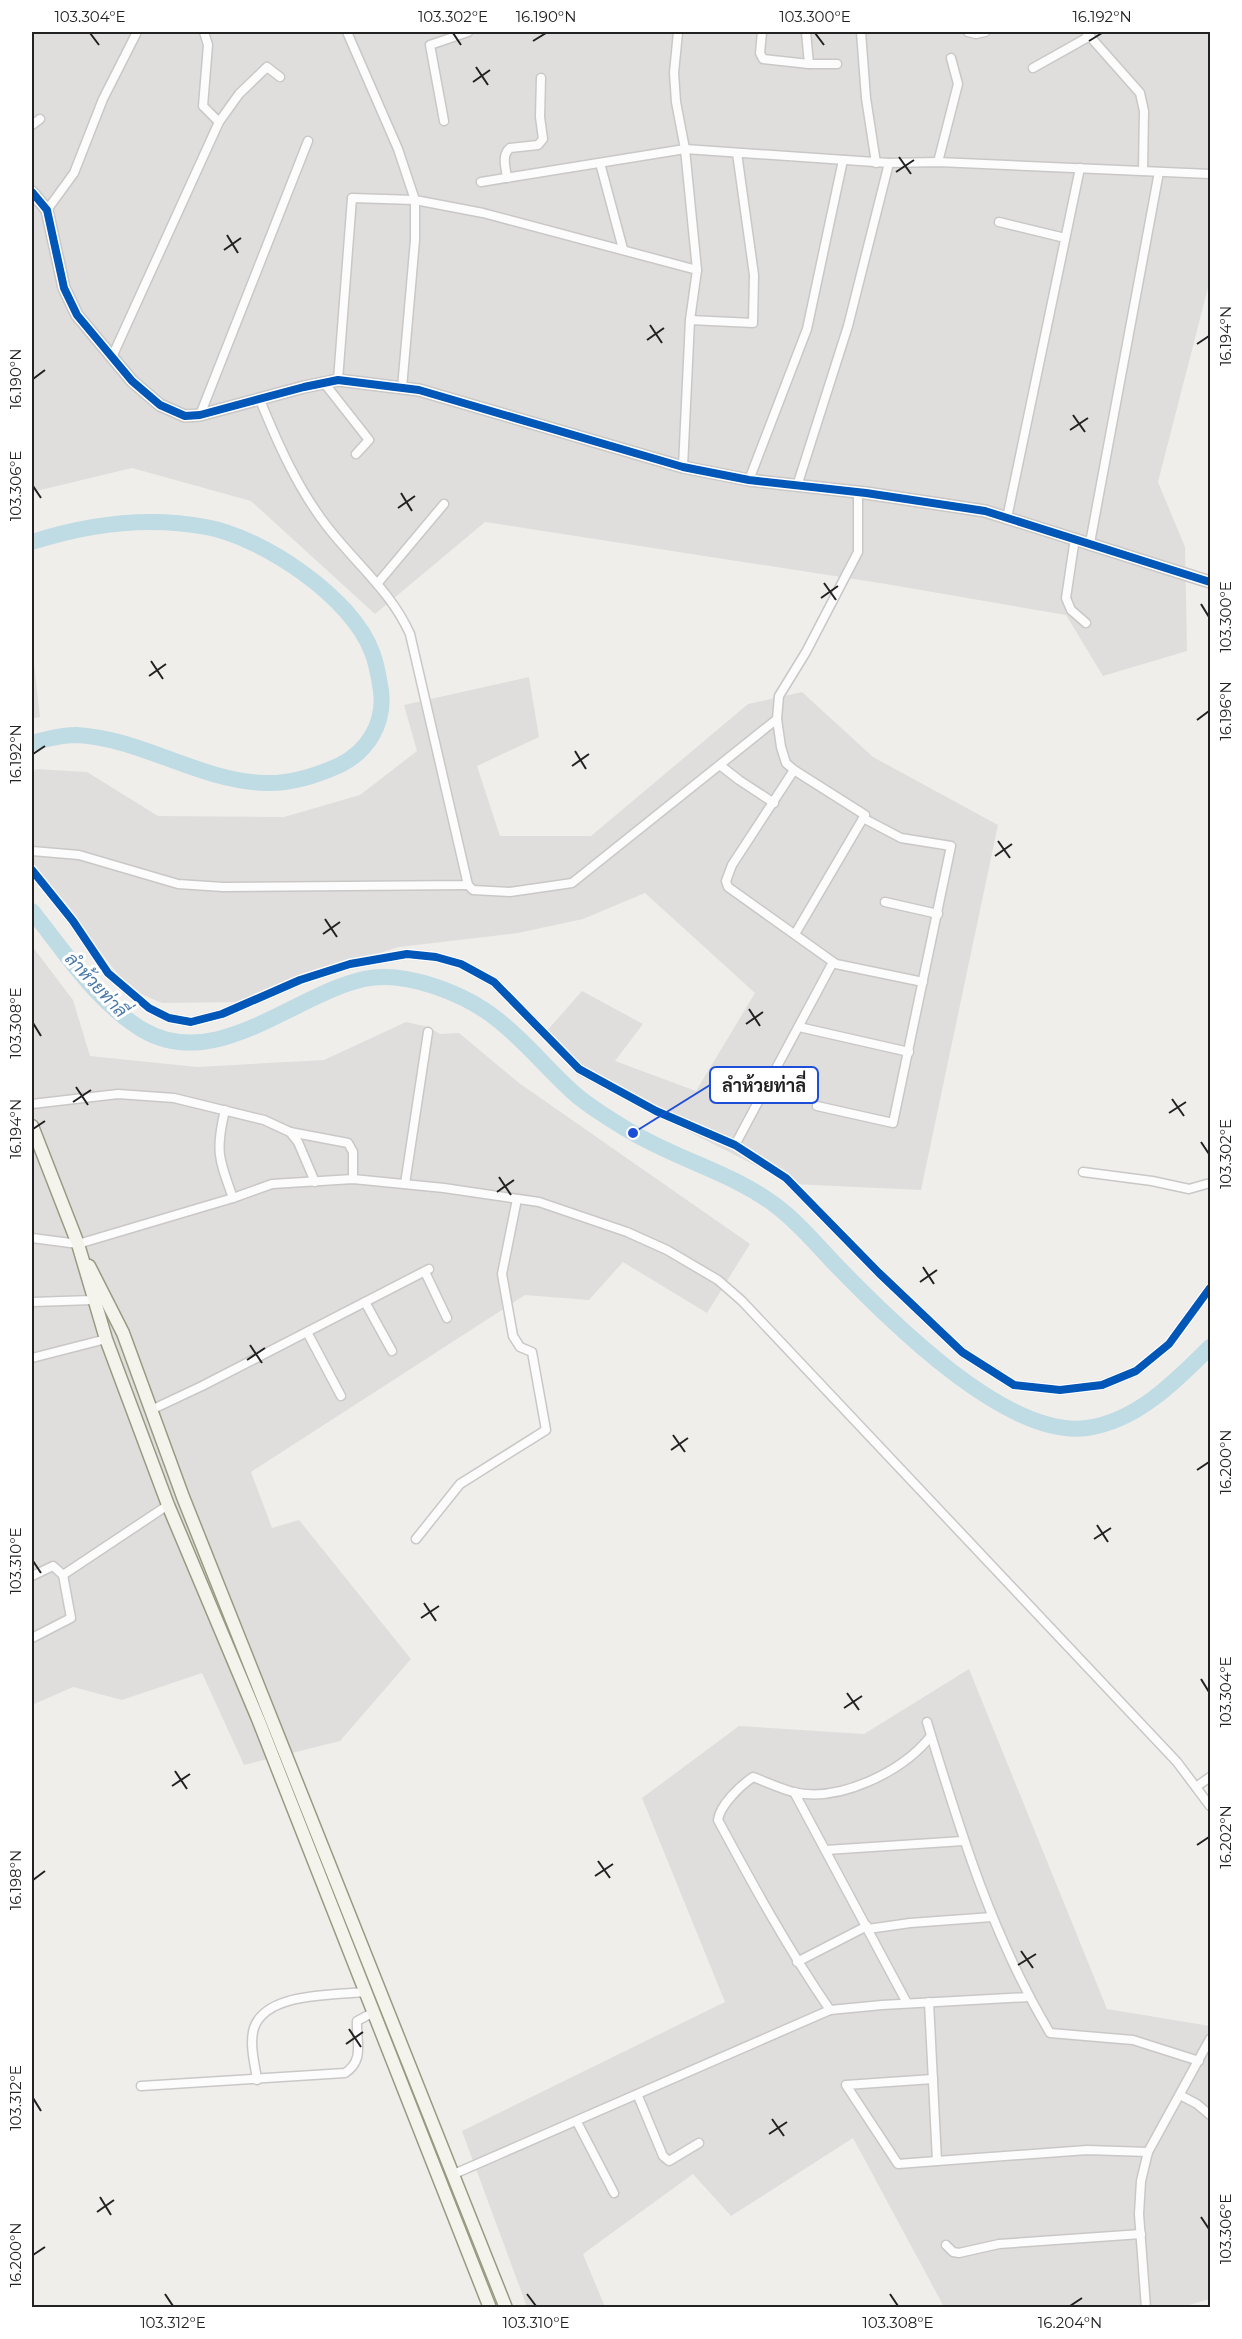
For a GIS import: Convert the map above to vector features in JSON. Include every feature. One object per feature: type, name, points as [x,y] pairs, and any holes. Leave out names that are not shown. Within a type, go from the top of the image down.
[{"type":"main road","points":[[32,1126],[78,1244],[123,1333],[183,1497],[506,2307]]},
{"type":"main road","points":[[78,1244],[106,1339],[168,1505],[258,1719],[490,2307]]},
{"type":"street","points":[[47,210],[74,173],[103,99],[137,32]]},
{"type":"street","points":[[204,32],[208,45],[202,106],[219,122]]},
{"type":"street","points":[[347,32],[398,149],[415,200],[415,240],[402,388]]},
{"type":"street","points":[[444,121],[430,45],[468,32]]},
{"type":"street","points":[[678,32],[674,73],[676,102],[685,149],[697,270],[690,320],[683,467]]},
{"type":"street","points":[[762,32],[760,53],[763,58],[809,64],[837,64]]},
{"type":"street","points":[[806,32],[809,64]]},
{"type":"street","points":[[861,32],[866,98],[876,162]]},
{"type":"street","points":[[968,32],[976,34],[985,32]]},
{"type":"street","points":[[1033,68],[1088,34],[1140,93],[1144,111],[1143,171]]},
{"type":"street","points":[[938,162],[958,84],[951,58]]},
{"type":"street","points":[[112,357],[219,122],[239,94],[267,67],[280,78]]},
{"type":"street","points":[[507,177],[506,151],[510,148],[538,145],[543,140],[540,117],[541,78]]},
{"type":"street","points":[[32,125],[40,119]]},
{"type":"street","points":[[200,416],[308,141]]},
{"type":"street","points":[[481,182],[685,149],[889,163],[938,162],[1210,174]]},
{"type":"street","points":[[690,320],[753,323],[753,275],[737,153]]},
{"type":"street","points":[[749,480],[807,329],[843,160]]},
{"type":"street","points":[[600,163],[623,249]]},
{"type":"street","points":[[797,486],[848,326],[889,163]]},
{"type":"street","points":[[1007,518],[1080,168]]},
{"type":"street","points":[[1090,543],[1159,172]]},
{"type":"street","points":[[32,192],[47,210],[64,288],[77,315],[132,381],[160,405],[185,416],[200,416],[304,387],[338,380],[419,390],[683,467],[749,480],[986,511],[1210,582]]},
{"type":"street","points":[[338,380],[352,198],[415,200],[483,213],[697,270]]},
{"type":"street","points":[[999,222],[1065,238]]},
{"type":"street","points":[[326,384],[369,440],[356,454]]},
{"type":"street","points":[[260,400],[295,478],[310,502],[327,527],[402,615],[410,634],[468,885],[473,890],[510,892],[572,883],[777,719]]},
{"type":"street","points":[[795,934],[865,815],[786,763],[777,719],[779,696],[806,652],[858,552],[858,493]]},
{"type":"street","points":[[377,584],[444,504]]},
{"type":"street","points":[[1075,538],[1066,598],[1071,610],[1086,623]]},
{"type":"street","points":[[721,766],[774,803]]},
{"type":"street","points":[[794,770],[732,865],[726,881],[734,892],[833,962],[923,982]]},
{"type":"street","points":[[817,1106],[893,1123],[951,846],[901,838],[863,818]]},
{"type":"street","points":[[32,851],[80,855],[178,884],[223,887],[468,885]]},
{"type":"street","points":[[32,870],[73,921],[108,973],[149,1008],[169,1018],[192,1022],[222,1014],[300,980],[350,964],[407,954],[436,957],[460,964],[494,982],[579,1069],[656,1111],[735,1145],[786,1178],[879,1273],[962,1352],[1014,1385],[1060,1390],[1081,1388],[1102,1385],[1136,1371],[1169,1344],[1210,1288]]},
{"type":"street","points":[[885,902],[938,914]]},
{"type":"street","points":[[735,1145],[833,962]]},
{"type":"street","points":[[800,1027],[909,1052]]},
{"type":"street","points":[[405,1184],[428,1032]]},
{"type":"street","points":[[32,1104],[118,1094],[174,1098],[264,1120],[290,1132],[348,1143],[353,1152],[353,1179]]},
{"type":"street","points":[[225,1110],[218,1149],[220,1164],[233,1198]]},
{"type":"street","points":[[290,1132],[298,1142],[315,1182]]},
{"type":"street","points":[[1083,1172],[1189,1188],[1198,1188],[1210,1183]]},
{"type":"street","points":[[32,1238],[78,1244],[272,1185],[353,1179],[539,1202],[627,1232],[668,1250],[708,1274],[742,1301],[1177,1761],[1210,1806]]},
{"type":"street","points":[[416,1539],[460,1484],[546,1430],[532,1352],[520,1347],[513,1336],[501,1274],[517,1199]]},
{"type":"street","points":[[151,1410],[427,1270],[447,1318]]},
{"type":"street","points":[[32,1302],[93,1300]]},
{"type":"street","points":[[365,1302],[392,1352]]},
{"type":"street","points":[[307,1332],[341,1396]]},
{"type":"street","points":[[32,1358],[106,1339]]},
{"type":"street","points":[[63,1575],[168,1505]]},
{"type":"street","points":[[32,1576],[53,1566],[63,1575],[71,1618],[32,1638]]},
{"type":"street","points":[[927,1722],[963,1841],[992,1917],[1029,1997],[1050,2033],[1133,2040],[1199,2061]]},
{"type":"street","points":[[830,2010],[796,1962],[718,1820],[719,1813],[745,1783],[753,1778],[794,1792],[818,1793],[857,1787],[891,1771],[931,1736]]},
{"type":"street","points":[[1196,1787],[1210,1777]]},
{"type":"street","points":[[794,1792],[908,2003]]},
{"type":"street","points":[[826,1850],[963,1841]]},
{"type":"street","points":[[796,1962],[867,1928],[992,1917]]},
{"type":"street","points":[[257,2080],[252,2041],[255,2026],[270,2008],[285,2001],[366,1992]]},
{"type":"street","points":[[454,2174],[638,2096],[830,2010],[908,2003],[1029,1997]]},
{"type":"street","points":[[929,2002],[936,2161]]},
{"type":"street","points":[[141,2086],[345,2073],[354,2066],[359,2050],[357,2021],[374,2012]]},
{"type":"street","points":[[1146,2307],[1139,2214],[1141,2181],[1148,2152],[1210,2039]]},
{"type":"street","points":[[933,2079],[846,2085],[898,2164],[1087,2150],[1148,2152]]},
{"type":"street","points":[[1180,2095],[1197,2104],[1210,2115]]},
{"type":"street","points":[[638,2096],[663,2156],[669,2161],[699,2143]]},
{"type":"street","points":[[578,2122],[614,2193]]},
{"type":"street","points":[[946,2245],[953,2252],[959,2253],[999,2244],[1141,2234]]},
{"type":"shaded area","points":[[32,32],[1210,32],[1210,280],[1158,482],[1185,547],[1187,651],[1103,676],[1066,615],[886,584],[485,522],[375,614],[251,501],[132,468],[32,492]]},
{"type":"shaded area","points":[[32,645],[40,717],[32,719]]},
{"type":"shaded area","points":[[529,677],[539,737],[477,766],[500,836],[591,836],[748,704],[802,692],[873,757],[998,825],[921,1190],[792,1184],[577,1075],[545,1033],[582,991],[643,1024],[615,1061],[696,1091],[755,993],[645,893],[583,919],[518,933],[399,947],[317,972],[247,1002],[162,1003],[129,989],[71,913],[32,874],[32,774],[36,769],[87,772],[158,816],[284,817],[360,795],[417,751],[404,705]]},
{"type":"shaded area","points":[[32,946],[73,1000],[90,1056],[197,1067],[324,1060],[406,1022],[428,1027],[440,1034],[459,1033],[519,1083],[750,1244],[707,1313],[623,1262],[589,1300],[525,1295],[251,1472],[272,1528],[299,1520],[411,1659],[340,1741],[244,1765],[202,1673],[122,1700],[73,1687],[32,1705]]},
{"type":"shaded area","points":[[969,1669],[1107,2009],[1210,2026],[1210,2299],[1179,2308],[944,2307],[853,2138],[731,2216],[693,2174],[583,2254],[605,2307],[527,2307],[462,2131],[725,2002],[642,1798],[739,1726],[864,1734]]},
{"type":"waterway","name":"ลำห้วยท่าลี่","points":[[32,542],[96,526],[162,522],[206,527],[253,543],[278,556],[302,573],[346,611],[361,631],[372,652],[379,676],[382,703],[377,725],[359,752],[331,769],[284,782],[265,783],[217,775],[124,743],[100,738],[70,735],[32,743]]},
{"type":"waterway","name":"ลำห้วยท่าลี่","points":[[32,911],[83,976],[111,1006],[143,1030],[171,1041],[199,1042],[227,1037],[338,987],[364,979],[381,977],[416,981],[435,986],[469,1001],[498,1020],[575,1094],[601,1113],[646,1140],[740,1183],[775,1205],[917,1343],[951,1371],[1021,1415],[1055,1426],[1087,1428],[1105,1424],[1123,1417],[1154,1398],[1210,1347]]},
{"type":"cycle path","points":[[32,192],[47,210],[64,288],[77,315],[132,381],[160,405],[185,416],[200,415],[338,380],[419,390],[683,467],[749,480],[866,493],[985,511],[1210,582]]},
{"type":"cycle path","points":[[32,870],[73,921],[108,973],[149,1008],[169,1018],[191,1022],[222,1014],[300,980],[350,964],[407,954],[436,957],[461,964],[494,982],[579,1069],[656,1111],[735,1145],[786,1178],[879,1273],[962,1352],[1014,1385],[1060,1390],[1102,1385],[1136,1371],[1169,1344],[1210,1288]]},
{"type":"place","name":"ลำห้วยท่าลี่","points":[[633,1133]]}]
